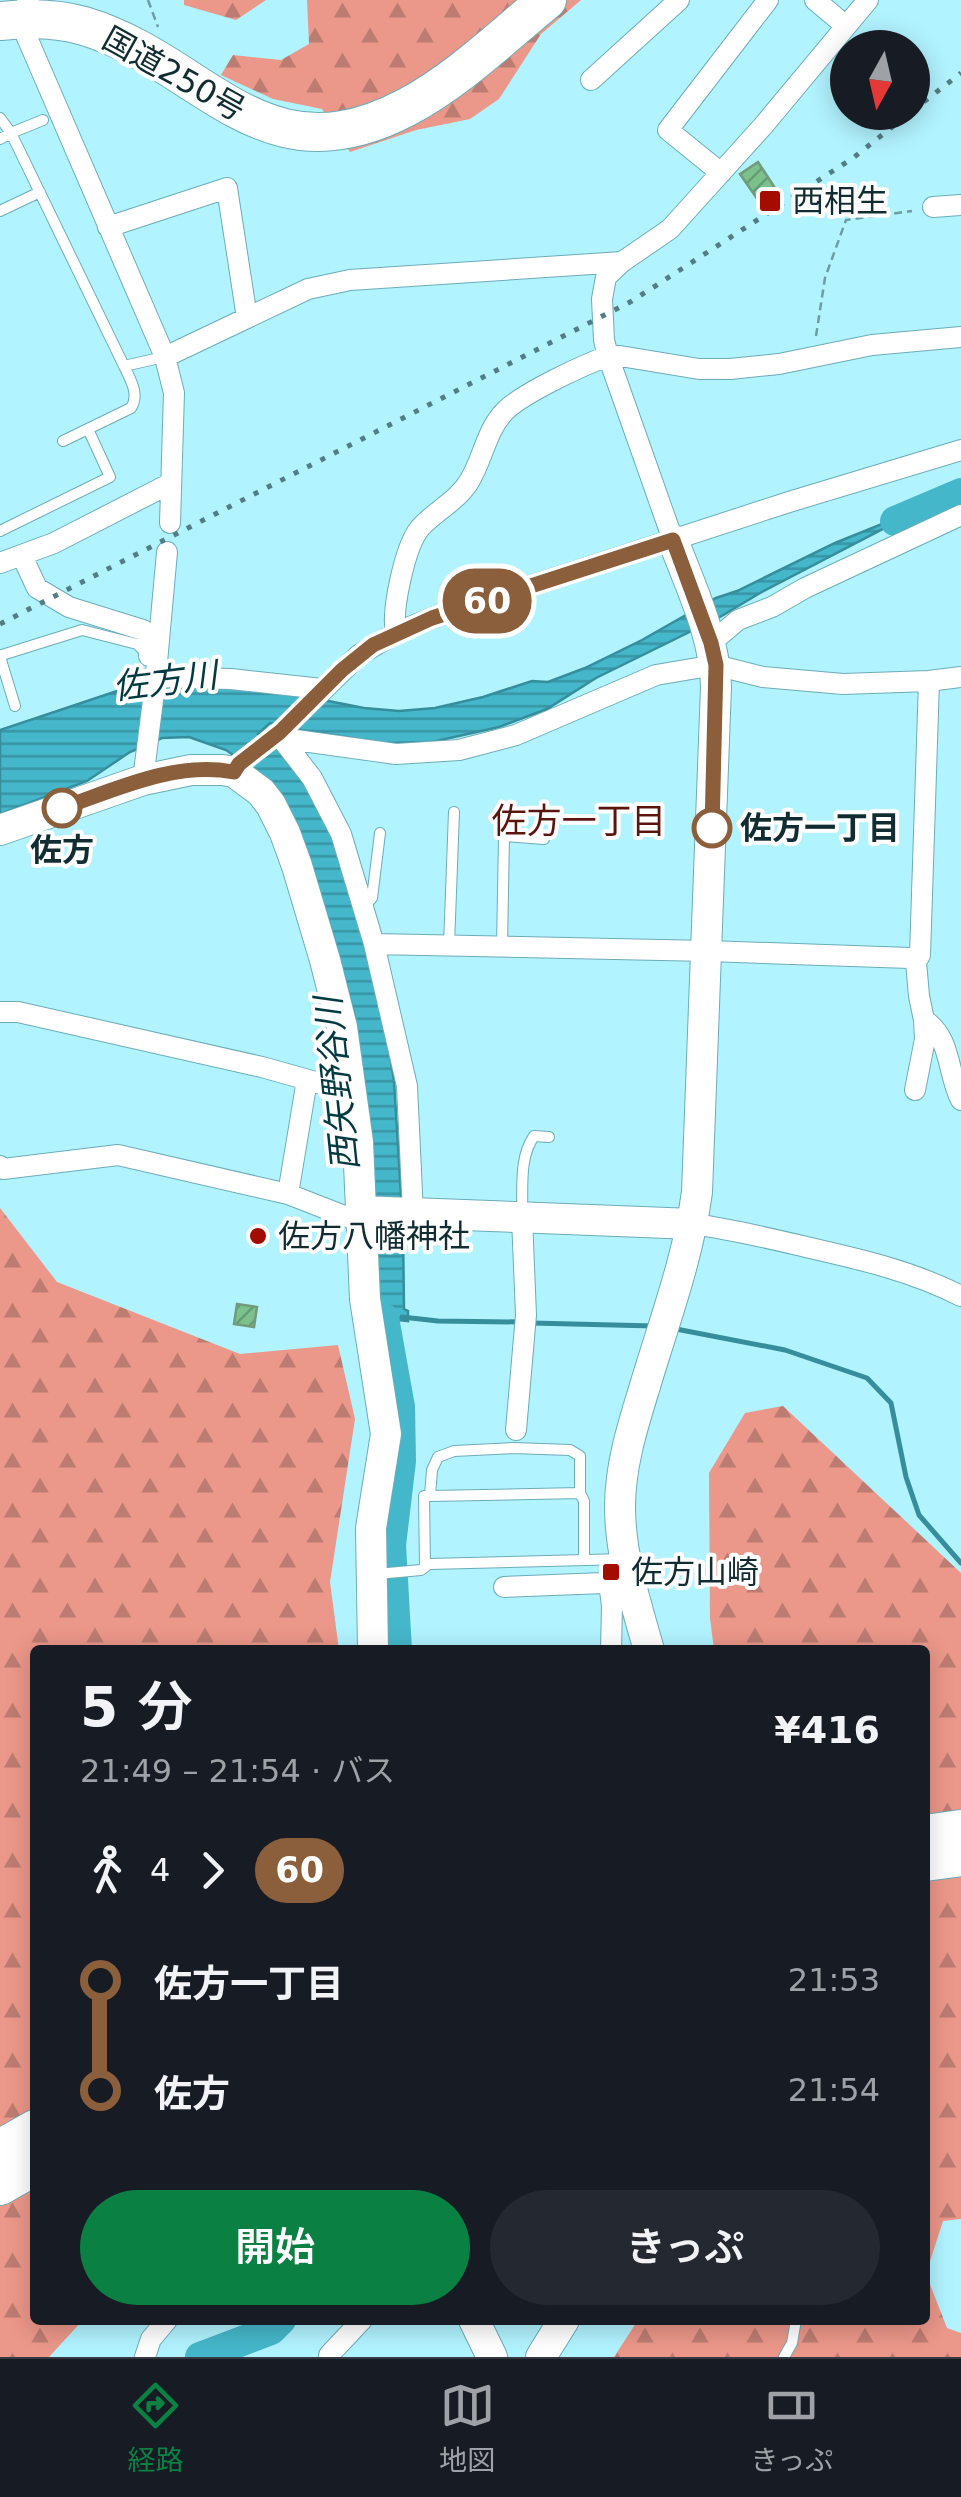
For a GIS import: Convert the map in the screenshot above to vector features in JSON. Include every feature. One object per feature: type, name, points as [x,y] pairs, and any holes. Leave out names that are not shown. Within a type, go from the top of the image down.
[{"type":"highway","name":"国道250号","points":[[14,10],[84,26],[133,47],[252,118],[304,131],[330,132],[407,107],[467,66],[548,0]]},
{"type":"highway","points":[[930,1833],[961,1829]]},
{"type":"highway","points":[[930,1861],[961,1857]]},
{"type":"highway","points":[[0,2150],[30,2132]]},
{"type":"highway","points":[[0,2186],[30,2169]]},
{"type":"street","points":[[591,80],[679,0]]},
{"type":"street","points":[[722,174],[668,130],[768,0]]},
{"type":"street","points":[[815,0],[846,26]]},
{"type":"street","points":[[611,1645],[612,1606],[621,1572],[622,1474],[692,1224],[698,1170],[708,951],[711,648],[608,356],[602,298],[606,278],[670,229],[722,174],[868,0]]},
{"type":"street","points":[[14,10],[165,357],[174,393],[170,523]]},
{"type":"street","points":[[108,227],[227,188],[247,318]]},
{"type":"street","points":[[933,207],[961,206]]},
{"type":"street","points":[[165,357],[308,289],[350,280],[622,262]]},
{"type":"street","points":[[396,633],[394,623],[403,572],[419,530],[470,482],[492,430],[504,412],[523,398],[608,356],[699,369],[778,364],[872,346],[961,337]]},
{"type":"street","points":[[0,830],[144,774],[236,768],[278,736],[359,655],[432,618],[961,450]]},
{"type":"street","points":[[0,563],[54,544],[172,483]]},
{"type":"street","points":[[278,736],[396,754],[459,750],[516,735],[711,648],[738,620],[961,515]]},
{"type":"street","points":[[144,774],[167,552]]},
{"type":"street","points":[[22,556],[37,588],[69,607],[144,630],[154,670]]},
{"type":"street","points":[[711,648],[763,676],[843,684],[961,677]]},
{"type":"street","points":[[154,670],[321,690]]},
{"type":"street","points":[[914,1090],[925,1039],[916,962],[920,955],[929,681]]},
{"type":"street","points":[[278,736],[312,778],[341,834],[374,944],[407,1086],[414,1214]]},
{"type":"street","points":[[236,768],[271,805],[285,833],[342,1028],[358,1142],[365,1299],[386,1434],[372,1528],[384,1573],[374,1645]]},
{"type":"street","points":[[374,944],[708,951],[910,958],[916,962]]},
{"type":"street","points":[[0,1012],[18,1012],[262,1067],[351,1092]]},
{"type":"street","points":[[924,1020],[936,1028],[948,1052],[961,1100]]},
{"type":"street","points":[[288,1194],[307,1080]]},
{"type":"street","points":[[0,1166],[3,1170],[118,1155],[288,1194],[347,1217],[360,1210],[725,1228],[897,1269],[940,1284],[959,1298]]},
{"type":"street","points":[[515,1439],[525,1322],[522,1218]]},
{"type":"street","points":[[504,1587],[621,1572]]},
{"type":"street","points":[[621,1572],[647,1645]]},
{"type":"street","points":[[145,2357],[151,2339],[164,2325]]},
{"type":"street","points":[[328,2356],[357,2325]]},
{"type":"street","points":[[476,2325],[492,2357]]},
{"type":"street","points":[[541,2357],[561,2325]]},
{"type":"lane","points":[[0,118],[6,136],[40,192],[134,389],[132,408],[63,440]]},
{"type":"lane","points":[[6,136],[43,120]]},
{"type":"lane","points":[[0,211],[40,192]]},
{"type":"lane","points":[[124,366],[165,357]]},
{"type":"lane","points":[[0,531],[110,477],[88,429]]},
{"type":"lane","points":[[16,706],[2,674],[2,654],[82,630],[137,644],[154,670]]},
{"type":"lane","points":[[449,946],[454,812]]},
{"type":"lane","points":[[363,908],[372,898],[380,833]]},
{"type":"lane","points":[[502,946],[504,836],[544,839]]},
{"type":"lane","points":[[522,1218],[526,1147],[534,1136],[548,1137]]},
{"type":"lane","points":[[430,1496],[432,1470],[438,1457],[454,1451],[515,1439],[570,1450],[580,1456],[584,1560]]},
{"type":"lane","points":[[425,1567],[424,1496],[580,1494]]},
{"type":"lane","points":[[384,1573],[421,1570],[429,1564],[584,1560],[621,1572]]},
{"type":"lane","points":[[784,2357],[795,2325]]},
{"type":"path","points":[[815,356],[825,278],[846,220],[933,207]]},
{"type":"green space","points":[[184,0],[266,0],[236,20],[184,5]]},
{"type":"green space","points":[[307,0],[581,0],[541,34],[499,99],[470,119],[416,130],[350,152],[322,109],[273,99],[221,75],[233,55],[281,60],[309,44]]},
{"type":"green space","points":[[0,1208],[57,1282],[240,1354],[338,1345],[355,1419],[330,1582],[338,1645],[30,1645],[30,2325],[78,2325],[49,2357],[0,2357]]},
{"type":"green space","points":[[783,1406],[961,1573],[961,2219],[943,2221],[930,2262],[930,1645],[713,1645],[709,1473],[745,1413]]},
{"type":"green space","points":[[930,2284],[947,2328],[961,2333],[961,2357],[614,2357],[635,2325],[930,2325]]},
{"type":"water","points":[[929,505],[720,617],[596,678],[547,709],[499,727],[432,742],[385,743],[270,723],[258,734],[280,750],[318,802],[339,854],[388,1041],[403,1229],[404,1309],[408,1311],[408,1321],[398,1320],[391,1326],[397,1356],[388,1360],[382,1336],[354,1013],[308,855],[262,775],[226,750],[189,737],[162,738],[130,752],[87,781],[0,814],[0,730],[120,690],[164,684],[257,687],[399,711],[435,708],[532,681],[548,682],[642,640],[716,598]]},
{"type":"building","points":[[758,162],[775,188],[758,200],[740,174]]},
{"type":"building","points":[[237,1304],[257,1307],[254,1327],[234,1324]]},
{"type":"waterway","name":"佐方川","points":[[895,521],[961,493]]},
{"type":"waterway","points":[[402,1317],[520,1322]]},
{"type":"waterway","name":"西矢野谷川","points":[[384,1318],[400,1407],[401,1461],[391,1545],[397,1645]]},
{"type":"waterway","points":[[531,1323],[655,1326]]},
{"type":"waterway","points":[[676,1329],[785,1350],[867,1378],[891,1403],[906,1477],[919,1515],[961,1563]]},
{"type":"waterway","name":"西矢野谷川","points":[[200,2357],[276,2325]]},
{"type":"railway","points":[[930,97],[961,73]]},
{"type":"railway","points":[[0,624],[632,301],[853,158],[888,130]]},
{"type":"bus line","name":"60","points":[[62,808],[167,774],[209,768],[234,772],[373,645],[432,618],[673,540],[716,665],[712,828]]},
{"type":"place","name":"西相生","points":[[770,201]]},
{"type":"place","name":"佐方","points":[[62,808]]},
{"type":"place","name":"佐方一丁目","points":[[712,828]]},
{"type":"place","name":"佐方八幡神社","points":[[258,1236]]},
{"type":"place","name":"佐方山崎","points":[[611,1572]]},
{"type":"district","name":"佐方一丁目","points":[[579,821]]}]
